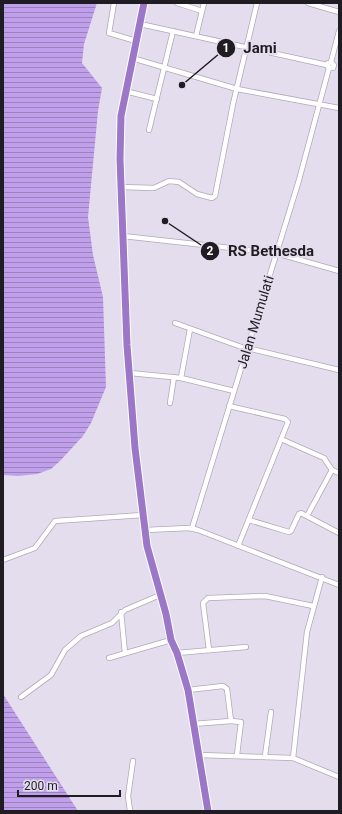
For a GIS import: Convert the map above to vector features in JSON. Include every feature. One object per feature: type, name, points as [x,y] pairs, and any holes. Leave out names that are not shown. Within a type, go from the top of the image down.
[{"type":"highway","points":[[144,3],[121,116],[123,236],[135,448],[147,546],[171,640],[177,653],[188,690],[208,811]]},
{"type":"street","points":[[114,3],[109,33],[136,41]]},
{"type":"street","points":[[177,3],[202,11]]},
{"type":"street","points":[[196,36],[204,3]]},
{"type":"street","points":[[121,187],[154,188],[169,181],[179,182],[199,195],[214,197],[246,47],[257,3]]},
{"type":"street","points":[[308,3],[339,12]]},
{"type":"street","points":[[140,24],[332,66]]},
{"type":"street","points":[[149,130],[173,31]]},
{"type":"street","name":"Jalan Mumulati","points":[[192,528],[298,180],[319,104],[332,66],[339,31]]},
{"type":"street","points":[[132,58],[237,89],[339,108]]},
{"type":"street","points":[[125,91],[157,99]]},
{"type":"street","points":[[123,236],[276,253],[339,271]]},
{"type":"street","points":[[175,323],[247,348],[339,370]]},
{"type":"street","points":[[180,378],[190,329]]},
{"type":"street","points":[[130,374],[174,377],[234,391]]},
{"type":"street","points":[[170,403],[174,377]]},
{"type":"street","points":[[229,406],[286,420],[288,422],[238,546]]},
{"type":"street","points":[[281,439],[324,458],[332,470],[339,473]]},
{"type":"street","points":[[307,516],[332,470]]},
{"type":"street","points":[[249,520],[289,532],[291,531],[299,514],[307,516],[339,533]]},
{"type":"street","points":[[3,560],[34,548],[52,522],[55,521],[143,515]]},
{"type":"street","points":[[146,530],[192,528],[322,577],[339,585]]},
{"type":"street","points":[[293,758],[307,637],[313,606],[322,577]]},
{"type":"street","points":[[21,697],[51,676],[63,653],[85,633],[112,623],[121,612],[160,595]]},
{"type":"street","points":[[209,650],[203,604],[208,598],[265,596],[313,606]]},
{"type":"street","points":[[121,612],[125,653]]},
{"type":"street","points":[[109,658],[171,640]]},
{"type":"street","points":[[177,653],[246,647]]},
{"type":"street","points":[[188,690],[226,687],[231,721]]},
{"type":"street","points":[[265,756],[272,712]]},
{"type":"street","points":[[193,724],[231,721],[241,722],[236,755]]},
{"type":"street","points":[[198,755],[293,758],[339,777]]},
{"type":"street","points":[[130,811],[128,796],[133,761]]},
{"type":"shaded area","points":[[3,3],[97,3],[84,44],[82,63],[102,88],[98,111],[88,217],[93,255],[103,297],[106,387],[91,423],[83,436],[60,461],[51,469],[37,474],[18,476],[3,475]]},
{"type":"shaded area","points":[[3,694],[78,811],[3,811]]},
{"type":"place","name":"Jami","points":[[182,85]]},
{"type":"place","name":"RS Bethesda","points":[[165,221]]}]
